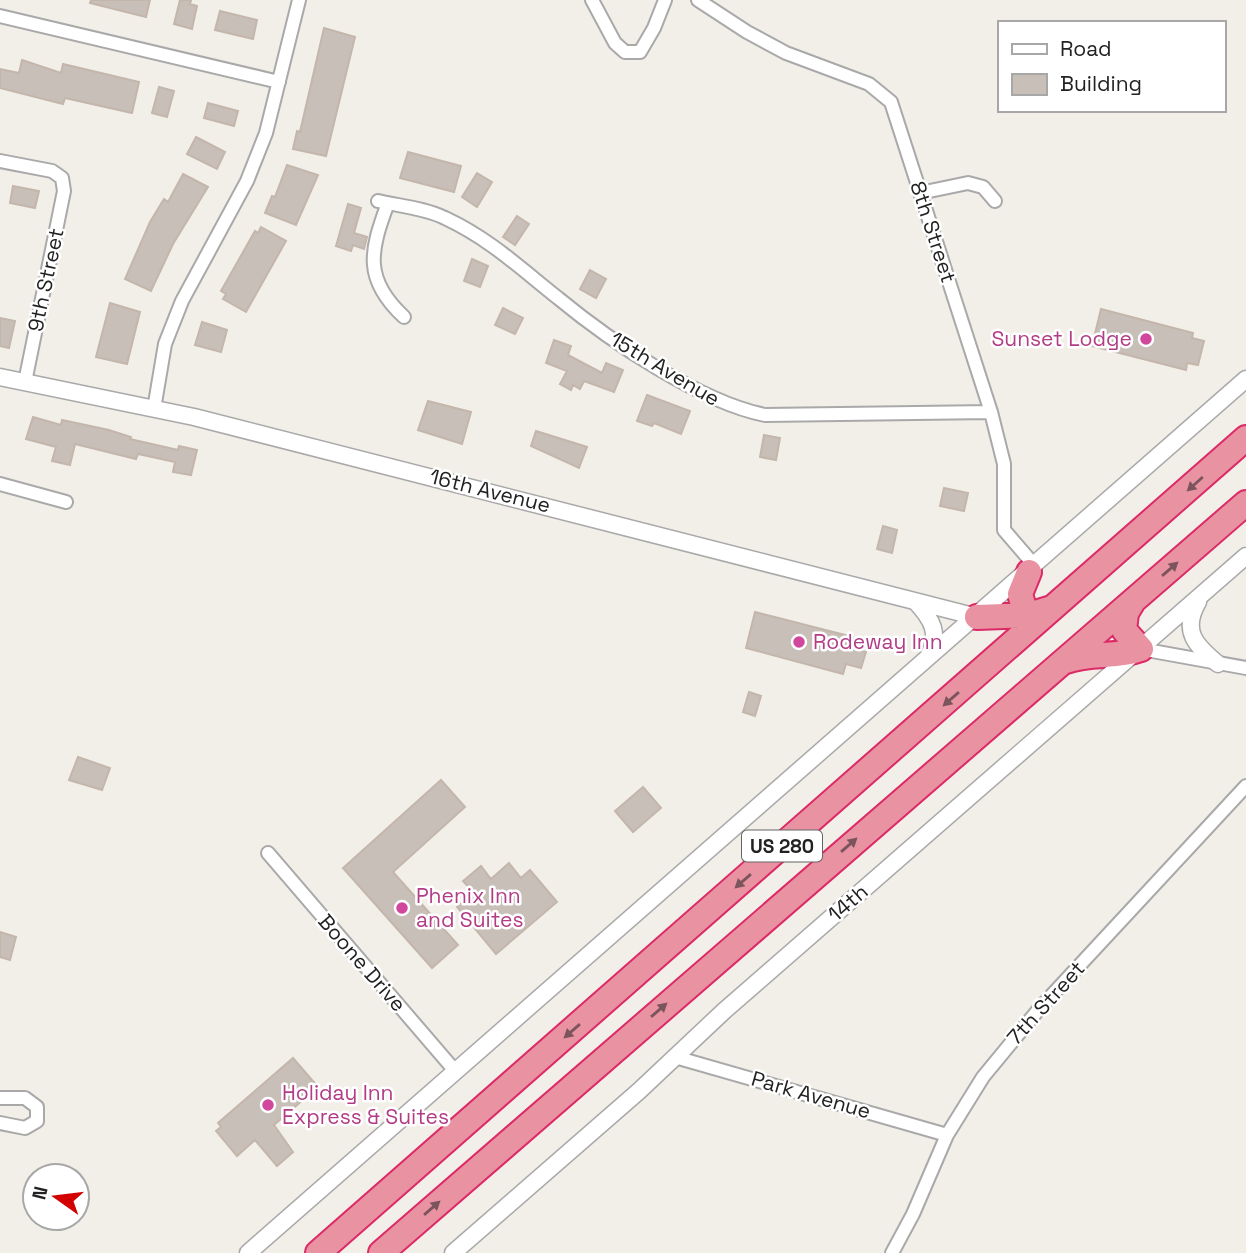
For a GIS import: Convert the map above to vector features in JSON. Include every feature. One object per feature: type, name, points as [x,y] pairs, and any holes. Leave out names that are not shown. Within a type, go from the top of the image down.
[{"type":"highway","name":"US 280","points":[[318,1253],[1246,438]]},
{"type":"highway","name":"US 280","points":[[381,1253],[1246,503]]},
{"type":"highway","points":[[1032,569],[1020,598],[1024,608],[1034,614]]},
{"type":"highway","points":[[1063,662],[1081,656],[1123,655],[1141,649],[1124,630],[1125,617],[1133,602]]},
{"type":"highway","points":[[977,617],[1034,614],[1059,605]]},
{"type":"highway","points":[[977,617],[1001,638],[990,665]]},
{"type":"street","points":[[154,409],[165,344],[181,301],[247,181],[266,133],[299,0]]},
{"type":"street","points":[[592,0],[615,43],[625,52],[640,52],[654,28],[665,0]]},
{"type":"street","name":"8th Street","points":[[698,0],[747,32],[786,52],[869,84],[891,102],[991,412],[1004,464],[1004,530],[1032,569]]},
{"type":"street","points":[[0,16],[279,82]]},
{"type":"street","name":"9th Street","points":[[0,161],[52,171],[62,178],[64,191],[24,382]]},
{"type":"street","points":[[920,192],[968,183],[983,187],[995,201]]},
{"type":"street","name":"15th Avenue","points":[[404,317],[383,296],[374,269],[374,240],[383,202],[443,216],[505,252],[558,299],[607,334],[708,397],[735,409],[778,415],[991,412]]},
{"type":"street","name":"16th Avenue","points":[[0,377],[154,409],[423,474],[977,617]]},
{"type":"street","points":[[248,1253],[1246,379]]},
{"type":"street","points":[[0,484],[66,502]]},
{"type":"street","name":"14th","points":[[453,1253],[1246,556]]},
{"type":"street","points":[[1202,595],[1192,613],[1190,632],[1196,646],[1218,664]]},
{"type":"street","points":[[915,601],[930,618],[934,631],[934,645],[923,664]]},
{"type":"street","points":[[1141,649],[1246,668]]},
{"type":"street","name":"7th Street","points":[[892,1253],[913,1214],[947,1135],[983,1077],[1017,1034],[1246,786]]},
{"type":"street","name":"Boone Drive","points":[[268,853],[456,1072]]},
{"type":"street","name":"Park Avenue","points":[[675,1057],[947,1135]]},
{"type":"street","points":[[0,1098],[25,1098],[37,1107],[37,1121],[25,1128],[0,1123]]},
{"type":"building","points":[[91,0],[150,0],[146,17],[90,3]]},
{"type":"building","points":[[180,0],[191,0],[190,4],[197,6],[192,29],[174,24]]},
{"type":"building","points":[[220,11],[257,20],[253,39],[215,30]]},
{"type":"building","points":[[324,28],[355,37],[326,156],[293,149],[297,131],[300,132]]},
{"type":"building","points":[[22,60],[61,73],[63,64],[139,82],[132,113],[65,98],[63,104],[0,88],[0,69],[19,73]]},
{"type":"building","points":[[159,87],[174,91],[167,117],[152,113]]},
{"type":"building","points":[[208,103],[238,111],[234,126],[204,118]]},
{"type":"building","points":[[196,137],[225,152],[217,169],[187,154]]},
{"type":"building","points":[[408,152],[461,166],[454,192],[400,178]]},
{"type":"building","points":[[287,165],[318,175],[296,225],[265,213],[272,196],[275,197]]},
{"type":"building","points":[[477,173],[492,182],[477,207],[462,197]]},
{"type":"building","points":[[183,174],[208,187],[173,244],[151,291],[125,279],[150,222],[164,199],[168,202]]},
{"type":"building","points":[[13,186],[39,191],[35,208],[10,203]]},
{"type":"building","points":[[348,204],[361,208],[354,233],[367,237],[364,249],[353,245],[351,251],[336,246]]},
{"type":"building","points":[[517,216],[529,224],[515,245],[503,237]]},
{"type":"building","points":[[261,227],[286,241],[246,312],[223,299],[226,294],[221,291],[255,231],[258,233]]},
{"type":"building","points":[[472,259],[488,266],[480,287],[464,281]]},
{"type":"building","points":[[590,270],[606,279],[596,298],[580,289]]},
{"type":"building","points":[[110,303],[140,312],[127,364],[96,357]]},
{"type":"building","points":[[503,308],[523,318],[515,334],[495,325]]},
{"type":"building","name":"Sunset Lodge","points":[[1101,309],[1193,333],[1192,338],[1204,341],[1198,365],[1187,363],[1186,370],[1092,346]]},
{"type":"building","points":[[0,318],[15,321],[9,348],[0,346]]},
{"type":"building","points":[[202,322],[227,330],[221,352],[195,345]]},
{"type":"building","points":[[554,340],[571,346],[568,355],[602,373],[606,363],[623,370],[614,392],[584,381],[580,389],[573,385],[571,390],[560,384],[567,371],[546,363]]},
{"type":"building","points":[[647,395],[690,411],[681,434],[654,423],[652,426],[637,421]]},
{"type":"building","points":[[428,401],[471,412],[462,444],[418,430]]},
{"type":"building","points":[[33,417],[61,425],[62,420],[109,430],[131,437],[130,439],[178,450],[179,446],[197,450],[191,475],[173,472],[175,462],[138,454],[136,459],[75,444],[70,465],[52,461],[56,447],[26,439]]},
{"type":"building","points":[[536,431],[587,447],[579,468],[531,446]]},
{"type":"building","points":[[764,435],[780,438],[776,460],[760,457]]},
{"type":"building","points":[[944,488],[968,493],[964,511],[940,506]]},
{"type":"building","points":[[883,526],[897,530],[892,553],[877,549]]},
{"type":"building","name":"Rodeway Inn","points":[[755,612],[853,637],[850,648],[866,652],[861,668],[846,664],[843,674],[746,648]]},
{"type":"building","points":[[749,692],[761,696],[755,716],[743,712]]},
{"type":"building","points":[[78,757],[110,768],[102,790],[69,780]]},
{"type":"building","name":"Phenix Inn and Suites","points":[[441,780],[465,807],[393,872],[458,945],[432,968],[343,868]]},
{"type":"building","points":[[643,787],[661,808],[633,832],[615,811]]},
{"type":"building","points":[[509,863],[521,878],[530,870],[557,902],[496,954],[457,907],[474,893],[463,881],[481,866],[491,879]]},
{"type":"building","points":[[0,932],[16,937],[10,960],[0,957]]},
{"type":"building","name":"Holiday Inn Express & Suites","points":[[293,1058],[318,1087],[274,1125],[293,1152],[277,1166],[255,1140],[237,1156],[216,1131],[221,1127],[218,1123]]},
{"type":"place","name":"Sunset Lodge","points":[[1146,339]]},
{"type":"place","name":"Rodeway Inn","points":[[799,642]]},
{"type":"place","name":"Phenix Inn and Suites","points":[[402,908]]},
{"type":"place","name":"Holiday Inn Express & Suites","points":[[268,1105]]}]
